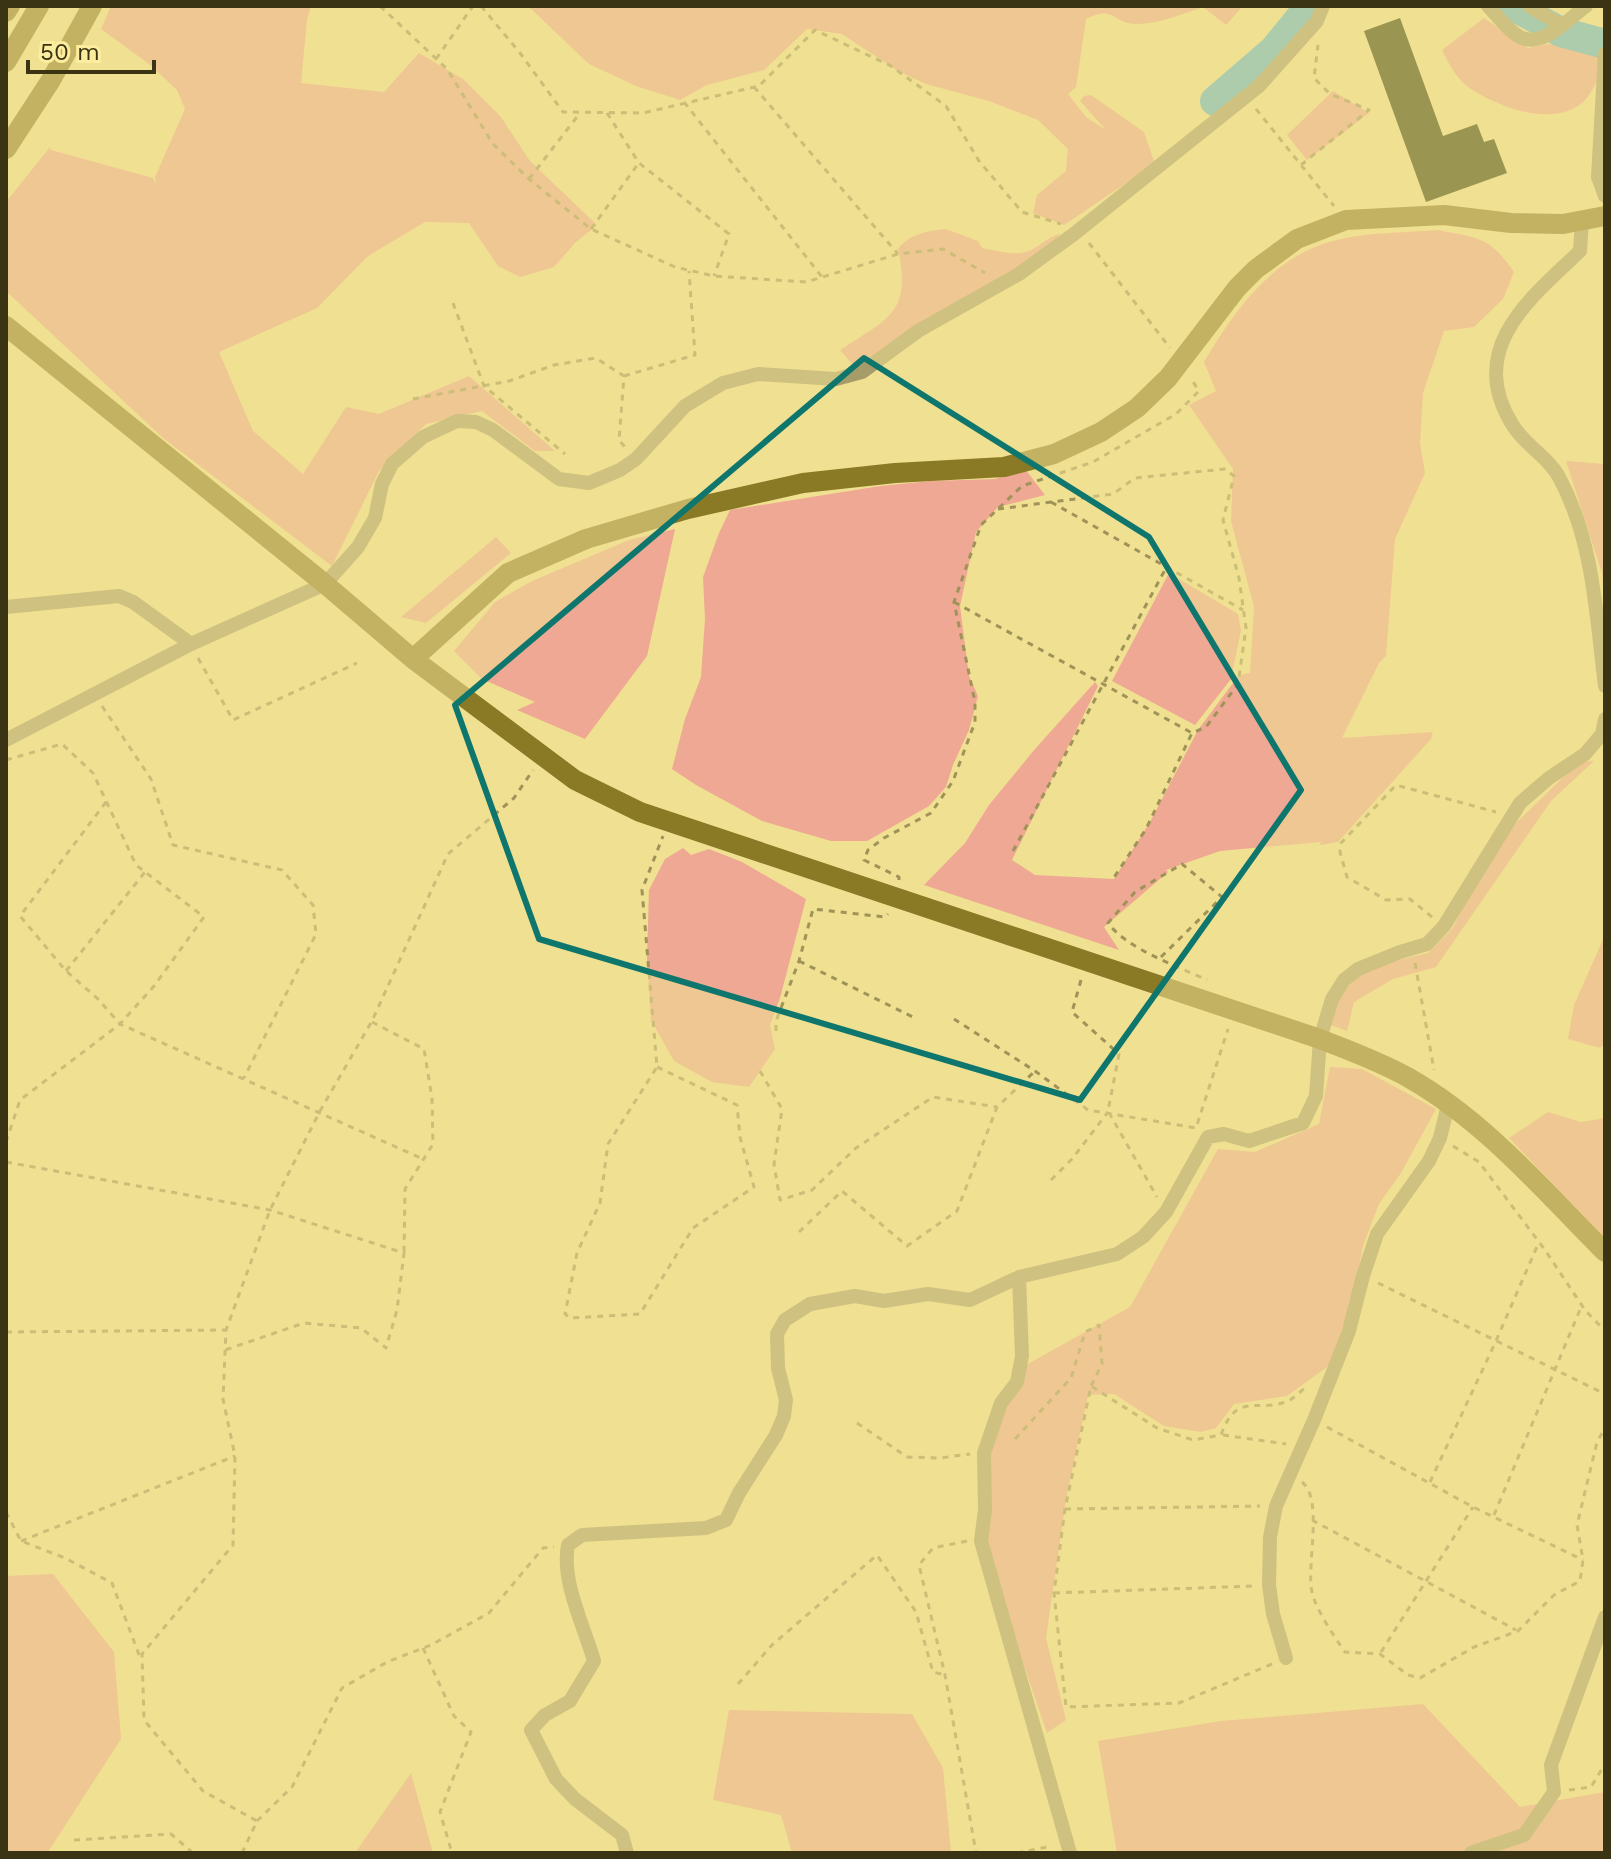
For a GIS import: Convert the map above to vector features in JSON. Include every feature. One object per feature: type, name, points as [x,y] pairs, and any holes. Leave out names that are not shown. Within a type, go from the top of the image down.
[{"type":"street","points":[[6,12],[10,6]]},
{"type":"street","points":[[6,62],[39,6]]},
{"type":"street","points":[[6,149],[51,80],[92,6]]},
{"type":"street","points":[[1488,6],[1520,37],[1533,40],[1547,36],[1586,6]]},
{"type":"street","points":[[1529,6],[1565,22]]},
{"type":"street","points":[[6,740],[191,644],[325,584],[358,547],[375,518],[382,484],[392,464],[423,437],[457,421],[476,422],[493,430],[559,479],[589,483],[620,470],[636,459],[685,406],[723,383],[758,374],[836,379],[862,372],[918,331],[1003,283],[1079,230],[1259,86],[1321,12]]},
{"type":"street","points":[[1605,54],[1602,175],[1605,196]]},
{"type":"street","points":[[413,659],[508,573],[586,539],[688,509],[803,483],[895,473],[1004,467],[1054,454],[1101,432],[1137,408],[1181,362],[1237,288],[1256,269],[1297,239],[1346,220],[1444,215],[1511,223],[1563,224],[1605,216]]},
{"type":"street","points":[[1582,220],[1580,251],[1524,305],[1498,353],[1494,379],[1513,427],[1559,476],[1578,521],[1591,566],[1605,686]]},
{"type":"street","points":[[6,326],[413,659],[575,780],[640,812],[668,822],[1320,1039],[1385,1065],[1443,1101],[1513,1160],[1605,1252]]},
{"type":"street","points":[[6,607],[119,596],[133,602],[191,644]]},
{"type":"street","points":[[627,1853],[622,1835],[575,1799],[556,1779],[531,1730],[545,1715],[570,1701],[594,1661],[570,1580],[566,1559],[568,1545],[582,1535],[706,1528],[726,1520],[784,1416],[786,1400],[778,1368],[777,1334],[785,1320],[810,1304],[855,1296],[884,1301],[928,1294],[970,1300],[1019,1277],[1117,1254],[1143,1237],[1166,1212],[1208,1137],[1224,1134],[1249,1141],[1303,1123],[1316,1096],[1320,1039],[1332,999],[1344,980],[1358,969],[1427,944],[1444,926],[1520,803],[1549,778],[1585,754],[1602,734],[1605,719]]},
{"type":"street","points":[[1286,1658],[1273,1614],[1269,1585],[1270,1537],[1276,1506],[1349,1331],[1377,1234],[1416,1180],[1440,1138],[1443,1101]]},
{"type":"street","points":[[1019,1277],[1022,1356],[1017,1382],[1001,1403],[984,1453],[983,1546],[1068,1848]]},
{"type":"street","points":[[1471,1853],[1524,1835],[1554,1792],[1551,1765],[1605,1617]]},
{"type":"path","points":[[380,6],[447,69],[493,144],[529,179],[591,229],[675,267],[714,276],[806,282],[898,254],[943,249],[1003,283]]},
{"type":"path","points":[[436,59],[473,6]]},
{"type":"path","points":[[481,6],[563,112],[643,113],[759,86],[815,30],[891,66],[946,106],[979,161],[1022,212],[1079,230],[1181,362],[1199,391],[1176,414],[1093,462],[1022,486],[981,525],[954,602],[975,702],[975,722],[953,781],[931,813],[868,850],[864,860],[899,877],[902,900],[885,917],[813,909],[799,961],[776,1021],[776,1031]]},
{"type":"path","points":[[1301,165],[1369,110],[1330,94],[1314,78],[1321,12]]},
{"type":"path","points":[[754,87],[898,254]]},
{"type":"path","points":[[1246,97],[1346,220]]},
{"type":"path","points":[[684,102],[822,277]]},
{"type":"path","points":[[529,179],[580,113]]},
{"type":"path","points":[[607,113],[639,163],[729,234],[714,276]]},
{"type":"path","points":[[591,229],[639,163]]},
{"type":"path","points":[[413,399],[509,381],[554,365],[596,358],[624,376],[695,355],[689,271]]},
{"type":"path","points":[[453,303],[484,386],[565,454]]},
{"type":"path","points":[[624,376],[619,440],[636,459]]},
{"type":"path","points":[[998,509],[1113,494],[1135,478],[1225,469],[1234,476],[1223,520],[1239,578],[1246,628],[1238,684],[1206,727],[1192,733],[1146,829],[1113,879]]},
{"type":"path","points":[[1051,502],[1243,610]]},
{"type":"path","points":[[1013,851],[1166,568]]},
{"type":"path","points":[[954,602],[1192,733]]},
{"type":"path","points":[[191,644],[233,720],[357,663]]},
{"type":"path","points":[[93,693],[151,779],[173,845],[282,870],[313,905],[316,934],[244,1078]]},
{"type":"path","points":[[6,760],[62,744],[93,773],[136,865],[204,917],[154,986],[120,1024],[20,1100],[6,1142]]},
{"type":"path","points":[[257,1821],[203,1791],[144,1720],[142,1654],[233,1545],[235,1456],[223,1399],[226,1330],[270,1210],[320,1111],[372,1021],[448,854],[514,798],[542,757]]},
{"type":"path","points":[[1444,926],[1410,899],[1386,900],[1347,877],[1340,852],[1341,843],[1396,785],[1511,817]]},
{"type":"path","points":[[106,802],[20,916],[66,971],[98,999],[120,1024],[423,1159]]},
{"type":"path","points":[[657,1067],[737,1105],[740,1137],[754,1187],[693,1228],[640,1314],[570,1318],[565,1314],[577,1253],[600,1203],[608,1144],[657,1067],[642,890],[668,822]]},
{"type":"path","points":[[1161,957],[1222,897],[1182,864],[1135,892],[1108,923],[1117,935],[1161,957],[1211,982]]},
{"type":"path","points":[[66,971],[145,872]]},
{"type":"path","points":[[1414,947],[1443,1101]]},
{"type":"path","points":[[799,961],[917,1019]]},
{"type":"path","points":[[1051,1180],[1072,1159],[1108,1111],[1119,1054],[1072,1012],[1087,961]]},
{"type":"path","points":[[954,1019],[1035,1071],[1088,1110],[1196,1128],[1233,1010]]},
{"type":"path","points":[[225,1350],[304,1323],[361,1328],[386,1348],[397,1310],[404,1253],[405,1189],[433,1144],[432,1098],[424,1049],[372,1021]]},
{"type":"path","points":[[760,1071],[782,1109],[774,1164],[780,1200],[812,1190],[856,1148],[933,1097],[997,1107]]},
{"type":"path","points":[[799,1232],[842,1191],[907,1246],[957,1211],[997,1107],[1035,1071]]},
{"type":"path","points":[[1108,1111],[1166,1212]]},
{"type":"path","points":[[1440,1138],[1479,1162],[1582,1305],[1605,1331]]},
{"type":"path","points":[[6,1162],[270,1210],[404,1253]]},
{"type":"path","points":[[1430,1483],[1539,1242]]},
{"type":"path","points":[[1363,1276],[1605,1394]]},
{"type":"path","points":[[1494,1515],[1582,1305]]},
{"type":"path","points":[[1015,1439],[1071,1378],[1085,1332],[1099,1325],[1102,1364],[1091,1386],[1065,1509],[1054,1593],[1066,1707],[1179,1703],[1286,1658]]},
{"type":"path","points":[[6,1332],[226,1330]]},
{"type":"path","points":[[1091,1386],[1157,1428],[1193,1440],[1221,1435],[1302,1446]]},
{"type":"path","points":[[1221,1435],[1227,1418],[1243,1406],[1288,1401],[1305,1388]]},
{"type":"path","points":[[1314,1420],[1473,1507],[1583,1560]]},
{"type":"path","points":[[857,1423],[907,1457],[940,1458],[984,1453]]},
{"type":"path","points":[[1289,1477],[1305,1484],[1310,1492],[1312,1592],[1345,1652],[1380,1654],[1408,1675],[1420,1678],[1474,1647],[1518,1631],[1554,1595],[1580,1581],[1583,1560],[1577,1525],[1597,1442],[1605,1428]]},
{"type":"path","points":[[21,1541],[235,1456]]},
{"type":"path","points":[[1065,1509],[1276,1506]]},
{"type":"path","points":[[1380,1654],[1473,1507]]},
{"type":"path","points":[[1605,1510],[1605,1519]]},
{"type":"path","points":[[6,1512],[21,1541],[65,1558],[112,1583],[142,1663]]},
{"type":"path","points":[[1312,1520],[1518,1631]]},
{"type":"path","points":[[976,1853],[945,1675],[919,1565],[933,1548],[983,1538]]},
{"type":"path","points":[[242,1853],[257,1821],[292,1787],[342,1688],[387,1662],[423,1648],[489,1613],[543,1548],[568,1545]]},
{"type":"path","points":[[738,1684],[772,1645],[877,1555],[916,1612],[933,1672],[945,1675]]},
{"type":"path","points":[[1054,1593],[1269,1585]]},
{"type":"path","points":[[423,1648],[454,1716],[471,1732],[440,1812],[452,1853]]},
{"type":"path","points":[[1554,1792],[1591,1787],[1605,1764]]},
{"type":"path","points":[[74,1840],[171,1834],[193,1853]]},
{"type":"path","points":[[1017,1853],[1068,1848]]},
{"type":"highlighted area","points":[[864,358],[1149,537],[1301,790],[1080,1100],[539,939],[455,705]]},
{"type":"shaded area","points":[[111,6],[311,6],[301,83],[384,92],[419,53],[463,79],[501,117],[530,161],[597,225],[575,243],[554,267],[520,277],[498,266],[469,223],[425,222],[368,256],[317,308],[219,352],[253,431],[303,474],[346,407],[379,414],[469,376],[555,451],[535,451],[482,411],[426,424],[379,471],[332,566],[163,438],[6,291],[6,202],[50,147],[51,150],[153,178],[156,186],[155,177],[185,109],[177,90],[149,64],[101,29]]},
{"type":"shaded area","points":[[528,6],[1243,6],[1226,25],[1203,7],[1142,24],[1127,23],[1108,14],[1086,19],[1076,87],[1068,94],[1086,117],[1106,130],[1080,101],[1084,96],[1091,95],[1144,132],[1154,161],[1064,225],[1033,213],[1037,195],[1066,171],[1068,149],[1038,120],[989,101],[926,84],[898,71],[842,34],[807,29],[764,70],[707,85],[680,100],[636,86],[589,64]]},
{"type":"shaded area","points":[[1484,18],[1528,48],[1569,43],[1596,53],[1605,61],[1589,96],[1573,109],[1544,114],[1497,103],[1466,85],[1442,50]]},
{"type":"shaded area","points":[[1333,91],[1369,113],[1307,160],[1287,135]]},
{"type":"shaded area","points":[[946,229],[978,241],[982,248],[1015,253],[1030,250],[1060,234],[1046,252],[860,373],[840,350],[892,312],[902,288],[898,249],[913,237]]},
{"type":"shaded area","points":[[1438,230],[1482,240],[1497,251],[1514,272],[1503,299],[1474,327],[1444,331],[1423,393],[1420,443],[1425,473],[1395,539],[1386,656],[1379,663],[1342,738],[1433,732],[1431,739],[1338,842],[1220,851],[1166,870],[1168,872],[1104,927],[1119,950],[924,885],[965,843],[989,805],[1095,682],[1098,686],[1012,860],[1035,875],[1114,879],[1150,822],[1198,730],[1239,675],[1250,673],[1254,607],[1231,521],[1233,469],[1189,405],[1216,391],[1204,362],[1227,325],[1254,291],[1287,262],[1306,251],[1353,237]]},
{"type":"shaded area","points":[[1566,461],[1605,464],[1605,605],[1602,573]]},
{"type":"shaded area","points":[[1025,469],[1045,495],[998,507],[976,532],[960,606],[969,676],[978,696],[969,730],[946,787],[929,806],[867,841],[831,841],[762,821],[672,769],[685,719],[701,677],[705,619],[703,577],[730,510],[880,486],[995,479]]},
{"type":"shaded area","points":[[675,529],[647,656],[585,739],[517,710],[535,702],[482,679],[454,651],[495,602],[532,581],[629,540]]},
{"type":"shaded area","points":[[496,537],[511,553],[426,623],[401,617]]},
{"type":"shaded area","points":[[1169,573],[1238,614],[1241,630],[1231,679],[1195,725],[1112,681]]},
{"type":"shaded area","points":[[1594,761],[1551,801],[1436,967],[1393,979],[1354,1002],[1347,1031],[1331,1025],[1338,999],[1356,977],[1391,962],[1428,953],[1452,929],[1471,892],[1516,823],[1579,762]]},
{"type":"shaded area","points":[[683,848],[691,855],[709,849],[742,862],[806,899],[770,1025],[775,1049],[749,1087],[712,1082],[674,1061],[651,1020],[647,958],[649,890],[665,859]]},
{"type":"shaded area","points":[[1605,935],[1605,1043],[1600,1048],[1568,1039],[1574,1005]]},
{"type":"shaded area","points":[[1330,1067],[1362,1069],[1436,1109],[1401,1173],[1379,1204],[1364,1243],[1350,1305],[1330,1365],[1287,1396],[1234,1404],[1216,1428],[1201,1432],[1164,1426],[1114,1394],[1088,1395],[1066,1499],[1046,1638],[1066,1720],[1047,1733],[983,1546],[984,1453],[1026,1365],[1130,1307],[1218,1149],[1255,1152],[1319,1124]]},
{"type":"shaded area","points":[[1548,1112],[1581,1122],[1605,1118],[1605,1238],[1509,1138]]},
{"type":"shaded area","points":[[53,1574],[114,1652],[121,1739],[48,1852],[55,1853],[6,1853],[6,1576]]},
{"type":"shaded area","points":[[1423,1704],[1520,1807],[1605,1792],[1605,1853],[1117,1853],[1098,1741],[1221,1721]]},
{"type":"shaded area","points":[[729,1710],[912,1714],[943,1768],[951,1853],[792,1853],[781,1815],[713,1800]]},
{"type":"shaded area","points":[[411,1773],[433,1853],[355,1853]]},
{"type":"building","points":[[1400,18],[1443,136],[1477,124],[1484,142],[1494,139],[1507,173],[1426,202],[1364,31]]},
{"type":"waterway","points":[[1215,101],[1274,50],[1310,6]]},
{"type":"waterway","points":[[1513,6],[1561,32],[1605,44]]}]
